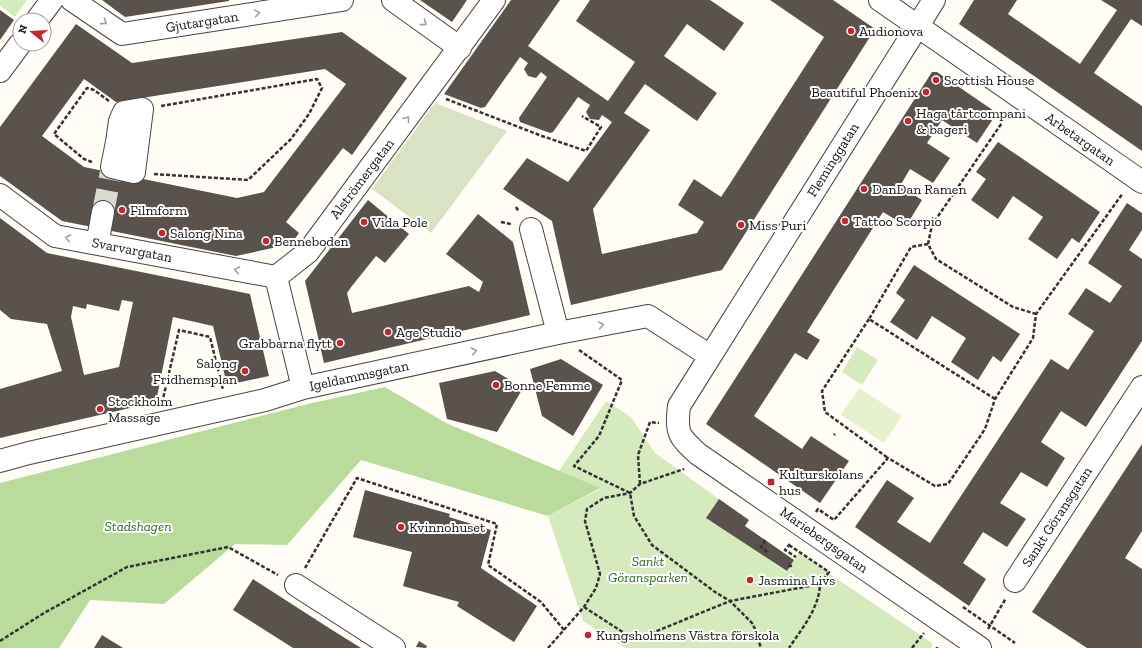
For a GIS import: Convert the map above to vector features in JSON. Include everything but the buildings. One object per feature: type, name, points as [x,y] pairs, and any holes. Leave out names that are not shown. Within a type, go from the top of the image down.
[{"type":"street","points":[[43,12],[52,0]]},
{"type":"street","name":"Gjutargatan","points":[[72,0],[122,34],[342,0]]},
{"type":"street","points":[[393,0],[460,48]]},
{"type":"street","name":"Alströmergatan","points":[[276,277],[308,252],[494,0]]},
{"type":"street","name":"Arbetargatan","points":[[880,0],[1138,179]]},
{"type":"street","name":"Fleminggatan","points":[[677,425],[680,406],[710,356],[934,0]]},
{"type":"street","points":[[0,72],[14,52]]},
{"type":"street","points":[[133,111],[134,172],[112,167],[120,121],[133,111]]},
{"type":"street","name":"Svarvargatan","points":[[0,195],[55,236],[276,277]]},
{"type":"street","points":[[94,243],[99,234],[104,212]]},
{"type":"street","points":[[531,229],[566,340]]},
{"type":"street","points":[[276,277],[303,388]]},
{"type":"street","name":"Igeldammsgatan","points":[[0,461],[265,400],[303,388],[436,360],[566,340],[648,316],[710,356]]},
{"type":"street","name":"Sankt Göransgatan","points":[[1015,581],[1142,388]]},
{"type":"street","name":"Mariebergsgatan","points":[[677,425],[686,444],[698,454],[806,527],[977,647]]},
{"type":"street","points":[[296,584],[394,648]]},
{"type":"path","points":[[112,167],[97,164],[84,158],[54,134],[88,88],[133,111],[317,79],[322,88],[309,114],[291,139],[248,180],[134,172]]},
{"type":"path","points":[[426,92],[586,151],[602,127],[582,116]]},
{"type":"path","points":[[1019,96],[932,225],[928,244],[936,259],[1013,307],[1036,314]]},
{"type":"path","points":[[928,244],[911,247],[869,319],[822,391],[825,412],[888,458],[935,486],[948,484],[986,429],[995,399],[1033,338],[1036,314],[1138,179]]},
{"type":"path","points":[[869,319],[995,399]]},
{"type":"path","points":[[161,407],[179,330],[210,337],[223,392]]},
{"type":"path","points":[[566,340],[622,380],[599,436],[574,466],[630,494]]},
{"type":"path","points":[[640,484],[638,455],[650,422]]},
{"type":"path","points":[[548,648],[584,607],[596,588],[600,574],[585,521],[588,509],[604,498],[630,494],[640,484],[689,467],[698,454]]},
{"type":"path","points":[[834,520],[888,458]]},
{"type":"path","points":[[0,641],[44,613],[126,567],[228,547],[296,584],[357,478],[497,524],[488,565],[541,602],[564,630]]},
{"type":"path","points":[[630,494],[634,516],[652,545],[715,592],[730,601],[753,624],[761,648]]},
{"type":"path","points":[[765,540],[761,547],[766,550]]},
{"type":"path","points":[[789,545],[829,572],[820,584],[819,594],[814,610],[789,648]]},
{"type":"path","name":"Sankt Göransgatan","points":[[977,647],[1015,581]]},
{"type":"path","points":[[584,607],[635,640],[730,601],[820,584]]},
{"type":"path","points":[[963,607],[1015,643]]},
{"type":"path","points":[[912,648],[922,637]]},
{"type":"green space","points":[[0,0],[27,0],[19,12],[12,12],[12,15],[0,6]]},
{"type":"green space","points":[[435,103],[507,131],[431,233],[372,189]]},
{"type":"green space","points":[[857,347],[878,360],[862,385],[842,372]]},
{"type":"green space","name":"Stadshagen","points":[[385,387],[446,423],[600,488],[548,516],[361,460],[287,545],[235,544],[164,604],[90,600],[59,648],[0,648],[0,483],[308,404]]},
{"type":"green space","points":[[859,388],[902,416],[884,443],[841,415]]},
{"type":"green space","name":"Sankt Göransparken","points":[[606,401],[631,417],[655,453],[719,499],[707,518],[786,571],[799,553],[932,643],[932,648],[625,648],[583,621],[548,516],[600,489],[559,471]]},
{"type":"tunnel","points":[[103,212],[112,167]]},
{"type":"place","name":"Audionova","points":[[851,31]]},
{"type":"place","name":"Scottish House","points":[[936,80]]},
{"type":"place","name":"Beautiful Phoenix","points":[[926,92]]},
{"type":"place","name":"Haga tårtcompani & bageri","points":[[908,121]]},
{"type":"place","name":"DanDan Ramen","points":[[864,189]]},
{"type":"place","name":"Filmform","points":[[122,210]]},
{"type":"place","name":"Tattoo Scorpio","points":[[845,221]]},
{"type":"place","name":"Vida Pole","points":[[364,222]]},
{"type":"place","name":"Miss Puri","points":[[741,225]]},
{"type":"place","name":"Salong Nina","points":[[162,233]]},
{"type":"place","name":"Benneboden","points":[[266,241]]},
{"type":"place","name":"Age Studio","points":[[388,332]]},
{"type":"place","name":"Grabbarna flytt","points":[[340,343]]},
{"type":"place","name":"Salong Fridhemsplan","points":[[245,371]]},
{"type":"place","name":"Bonne Femme","points":[[496,385]]},
{"type":"place","name":"Stockholm Massage","points":[[100,409]]},
{"type":"place","name":"Kulturskolans hus","points":[[771,482]]},
{"type":"place","name":"Kvinnohuset","points":[[401,527]]},
{"type":"place","name":"Jasmina Livs","points":[[750,580]]},
{"type":"place","name":"Kungsholmens Västra förskola","points":[[588,635]]}]
